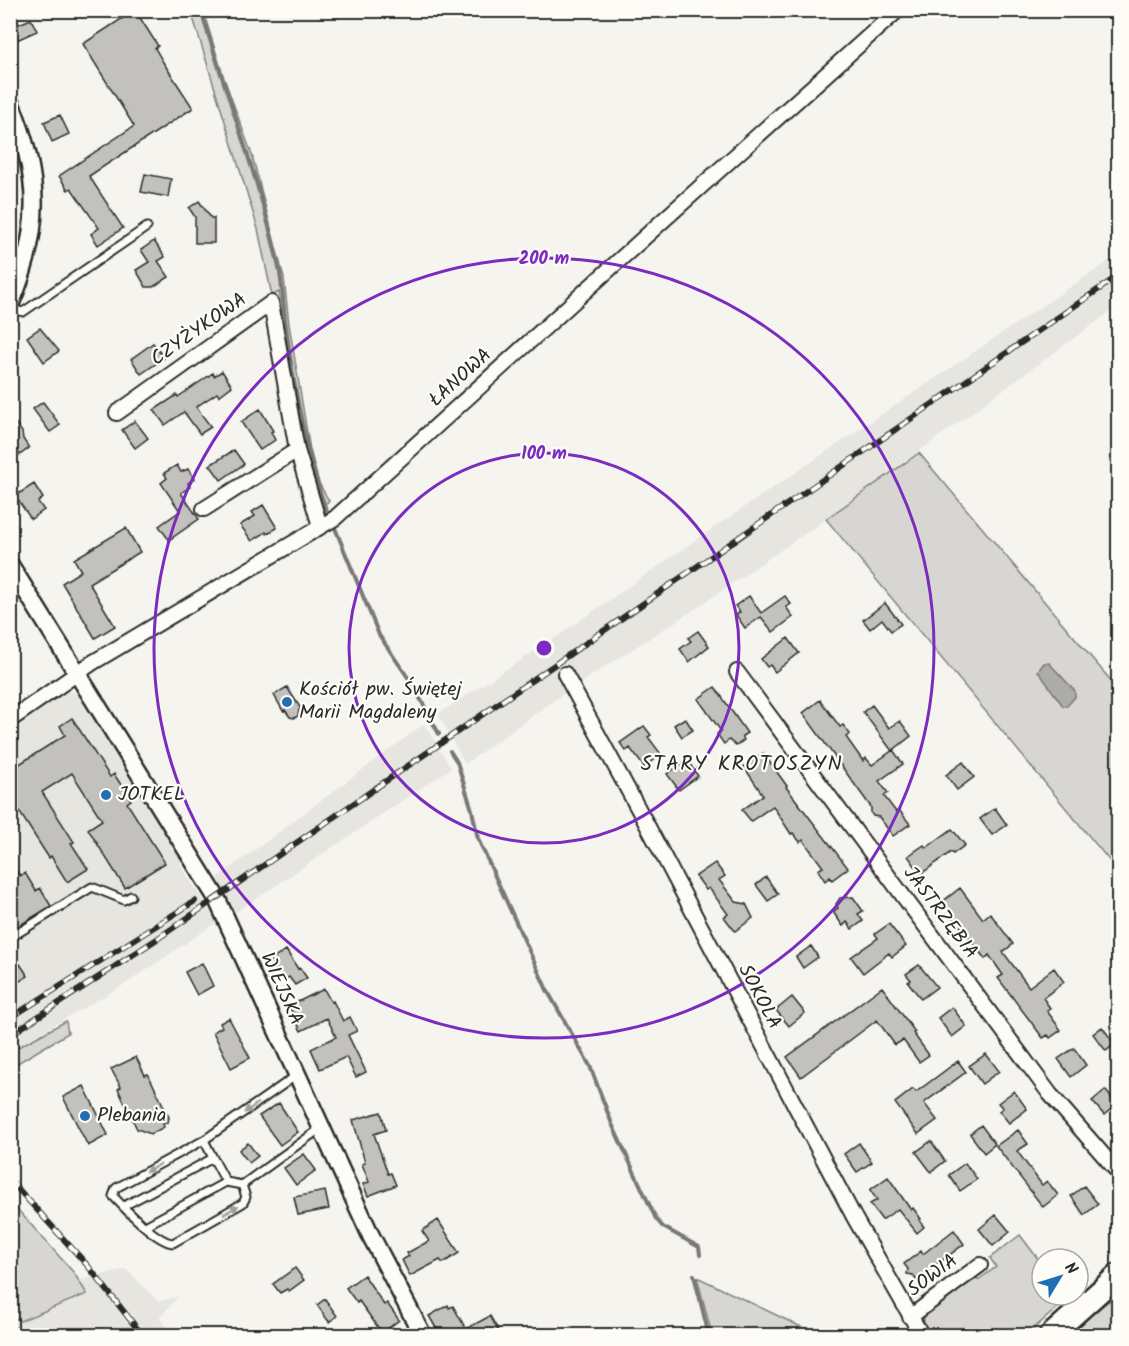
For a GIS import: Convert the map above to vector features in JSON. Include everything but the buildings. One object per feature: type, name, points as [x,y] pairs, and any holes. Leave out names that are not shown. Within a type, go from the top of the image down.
[{"type":"main road","points":[[1050,1335],[1119,1275]]},
{"type":"street","name":"ŁANOWA","points":[[10,720],[77,673],[335,518],[898,10]]},
{"type":"street","points":[[10,102],[28,149],[34,200],[28,251],[10,307]]},
{"type":"street","name":"CZYŻYKOWA","points":[[117,413],[271,303],[297,450],[320,526]]},
{"type":"street","points":[[204,509],[297,450]]},
{"type":"street","name":"WIEJSKA","points":[[10,565],[216,897],[371,1236],[423,1335]]},
{"type":"street","name":"JASTRZĘBIA","points":[[737,672],[1050,1094],[1119,1172]]},
{"type":"street","name":"SOKOLA","points":[[565,674],[850,1210],[922,1335]]},
{"type":"street","name":"SOWIA","points":[[910,1317],[980,1265]]},
{"type":"lane","points":[[10,307],[23,312],[147,227]]},
{"type":"lane","points":[[10,938],[92,887],[124,900],[131,896]]},
{"type":"lane","points":[[242,1185],[246,1197],[243,1203],[172,1243],[162,1239],[145,1226],[113,1196],[116,1188],[204,1140],[297,1075]]},
{"type":"lane","points":[[145,1226],[226,1182],[242,1185],[321,1128]]},
{"type":"lane","points":[[204,1140],[226,1182]]},
{"type":"lane","points":[[124,1206],[213,1158]]},
{"type":"shaded area","points":[[191,11],[203,11],[252,155],[284,278],[289,324],[310,450],[319,483],[329,501],[322,506],[300,428],[279,292],[272,296],[258,229]]},
{"type":"shaded area","points":[[1118,255],[1118,306],[826,519],[695,609],[567,691],[465,764],[438,714],[561,634],[700,537]]},
{"type":"shaded area","points":[[919,453],[1118,689],[1118,871],[826,519]]},
{"type":"shaded area","points":[[1044,663],[1049,663],[1075,691],[1075,697],[1067,706],[1063,706],[1038,671]]},
{"type":"shaded area","name":"JOTKEL","points":[[59,692],[76,692],[217,922],[130,981],[11,1050],[10,727]]},
{"type":"shaded area","points":[[424,724],[451,768],[236,912],[217,878]]},
{"type":"shaded area","points":[[66,1021],[68,1033],[11,1067],[11,1051]]},
{"type":"shaded area","points":[[10,1201],[74,1273],[87,1294],[20,1321],[11,1315]]},
{"type":"shaded area","points":[[1020,1235],[1030,1248],[1030,1307],[1059,1307],[1026,1335],[931,1335],[923,1323],[925,1314],[975,1276],[978,1280],[996,1267],[990,1258]]},
{"type":"shaded area","points":[[126,1269],[158,1301],[178,1297],[159,1318],[172,1335],[11,1336],[10,1288],[50,1287]]},
{"type":"shaded area","points":[[697,1277],[818,1335],[712,1335]]},
{"type":"shaded area","points":[[1118,1295],[1118,1335],[1067,1335],[1106,1303]]},
{"type":"waterway","points":[[201,10],[253,170],[271,235],[280,275],[297,398],[313,468],[327,513]]},
{"type":"waterway","points":[[335,528],[379,635],[413,685],[439,734]]},
{"type":"waterway","points":[[450,751],[457,762],[472,810],[478,839],[547,990],[590,1066],[612,1124],[656,1219],[663,1227],[699,1247],[700,1255]]},
{"type":"waterway","points":[[694,1275],[709,1336]]},
{"type":"railway","points":[[10,1035],[157,939],[1118,276]]},
{"type":"railway","points":[[10,1018],[195,901]]},
{"type":"railway","points":[[10,1180],[88,1266],[143,1336]]},
{"type":"railway","points":[[10,1327],[25,1336]]},
{"type":"place","name":"Kościół pw. Świętej Marii Magdaleny","points":[[287,702]]},
{"type":"place","name":"JOTKEL","points":[[106,795]]},
{"type":"place","name":"Plebania","points":[[85,1116]]},
{"type":"district","name":"STARY KROTOSZYN","points":[[742,764]]}]
